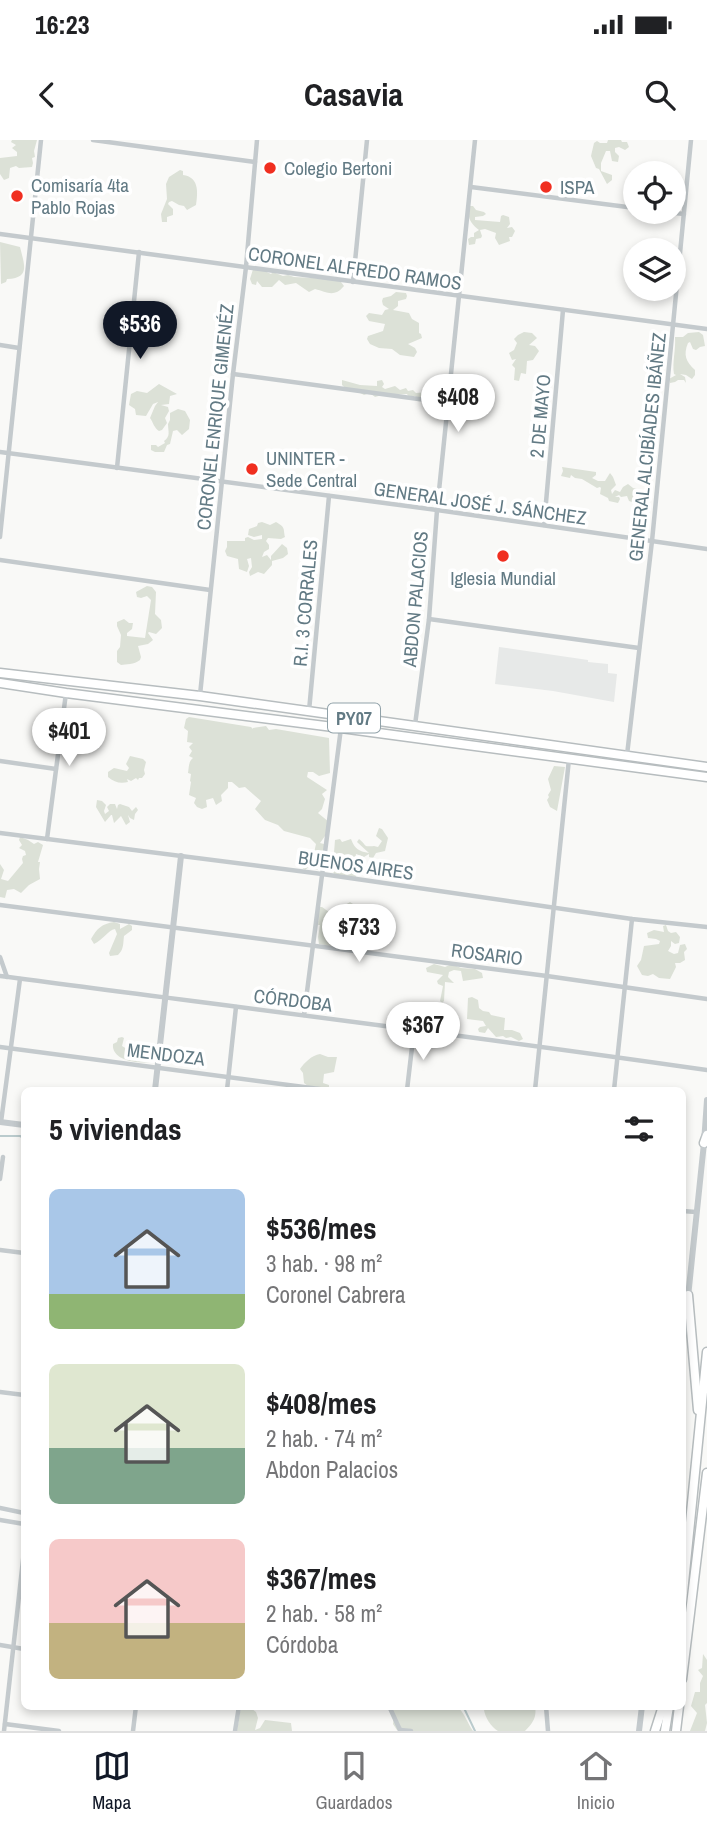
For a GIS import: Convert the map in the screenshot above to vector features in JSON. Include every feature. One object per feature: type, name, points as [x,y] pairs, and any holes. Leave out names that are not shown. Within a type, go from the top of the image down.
[{"type":"highway","name":"PY07","points":[[0,673],[200,696],[707,767]]},
{"type":"highway","name":"PY07","points":[[0,683],[707,777]]},
{"type":"highway","points":[[688,1295],[699,1431]]},
{"type":"highway","points":[[686,1563],[707,1352]]},
{"type":"highway","points":[[686,1647],[707,1476]]},
{"type":"highway","points":[[655,1731],[662,1710]]},
{"type":"highway","points":[[665,1731],[668,1710]]},
{"type":"highway","points":[[676,1731],[679,1710]]},
{"type":"street","points":[[0,537],[41,140]]},
{"type":"street","points":[[93,140],[254,162]]},
{"type":"street","name":"CORONEL ENRIQUE GIMENÉZ","points":[[200,696],[257,140]]},
{"type":"street","points":[[353,282],[367,140]]},
{"type":"street","name":"ABDON PALACIOS","points":[[415,726],[429,619],[437,510],[475,140]]},
{"type":"street","name":"GENERAL ALCIBÍADES IBÁÑEZ","points":[[686,193],[691,140]]},
{"type":"street","points":[[471,187],[623,206]]},
{"type":"street","name":"GENERAL ALCIBÍADES IBÁÑEZ","points":[[627,756],[653,541],[683,224]]},
{"type":"street","name":"CORONEL ALFREDO RAMOS","points":[[0,234],[707,329]]},
{"type":"street","points":[[117,468],[139,252]]},
{"type":"street","name":"2 DE MAYO","points":[[544,525],[563,310]]},
{"type":"street","points":[[0,345],[19,348]]},
{"type":"street","points":[[233,374],[448,403]]},
{"type":"street","name":"GENERAL JOSÉ J. SÁNCHEZ","points":[[0,452],[707,549]]},
{"type":"street","name":"R.I. 3 CORRALES","points":[[309,712],[329,496]]},
{"type":"street","points":[[0,560],[210,590]]},
{"type":"street","points":[[429,619],[639,648]]},
{"type":"street","points":[[47,839],[66,693]]},
{"type":"street","points":[[304,1015],[341,728]]},
{"type":"street","points":[[534,1087],[569,759]]},
{"type":"street","points":[[0,761],[56,769]]},
{"type":"street","name":"BUENOS AIRES","points":[[0,833],[707,927]]},
{"type":"street","points":[[155,1087],[181,856]]},
{"type":"street","name":"ROSARIO","points":[[0,905],[707,999]]},
{"type":"street","points":[[614,1087],[632,919]]},
{"type":"street","points":[[0,957],[7,977]]},
{"type":"street","name":"CÓRDOBA","points":[[0,976],[707,1070]]},
{"type":"street","points":[[20,979],[1,1122],[21,1125]]},
{"type":"street","points":[[227,1087],[236,1007]]},
{"type":"street","points":[[407,1087],[414,1030]]},
{"type":"street","name":"MENDOZA","points":[[0,1046],[304,1087]]},
{"type":"street","points":[[686,1312],[706,1139],[707,1100]]},
{"type":"street","points":[[0,1179],[2,1157]]},
{"type":"street","points":[[686,1211],[696,1212]]},
{"type":"street","points":[[0,1250],[21,1254]]},
{"type":"street","points":[[0,1392],[21,1395]]},
{"type":"street","points":[[0,1508],[21,1512]]},
{"type":"street","points":[[0,1520],[21,1524]]},
{"type":"street","points":[[4,1731],[21,1589]]},
{"type":"street","points":[[0,1645],[21,1648]]},
{"type":"street","points":[[133,1731],[136,1710]]},
{"type":"street","points":[[235,1731],[238,1710]]},
{"type":"street","points":[[391,1710],[400,1730],[411,1731]]},
{"type":"street","points":[[546,1710],[548,1731]]},
{"type":"street","points":[[639,1731],[642,1710]]},
{"type":"street","points":[[5,1724],[60,1731]]},
{"type":"shaded area","points":[[12,140],[37,140],[35,157],[32,158],[32,167],[10,168],[9,178],[4,180],[0,174],[0,158],[17,156],[17,152],[12,148],[16,145]]},
{"type":"shaded area","points":[[608,140],[627,142],[629,147],[625,150],[615,148],[619,156],[618,162],[612,161],[610,151],[606,151],[601,171],[612,175],[612,180],[607,184],[591,156],[594,143],[607,143]]},
{"type":"shaded area","points":[[180,170],[195,182],[196,205],[187,210],[184,206],[169,202],[173,215],[167,217],[167,222],[162,222],[161,214],[167,199],[166,184],[169,177]]},
{"type":"shaded area","points":[[470,206],[486,214],[475,217],[475,220],[500,222],[501,216],[509,217],[510,224],[507,228],[512,227],[515,231],[512,237],[509,237],[510,241],[499,245],[495,238],[496,233],[485,229],[480,230],[482,236],[476,239],[475,244],[469,245],[468,239],[474,237],[474,233],[479,230],[470,220]]},
{"type":"shaded area","points":[[0,242],[20,247],[24,264],[20,276],[7,279],[1,284]]},
{"type":"shaded area","points":[[254,266],[283,276],[332,279],[344,286],[337,292],[330,293],[315,289],[309,292],[296,283],[285,285],[279,280],[272,287],[262,287],[257,281],[256,285],[252,284],[250,279]]},
{"type":"shaded area","points":[[396,292],[406,293],[407,296],[406,299],[398,301],[398,306],[393,310],[409,313],[412,319],[419,323],[422,338],[408,344],[417,352],[414,357],[400,355],[392,349],[379,348],[370,344],[367,339],[368,336],[383,331],[385,324],[369,321],[366,316],[369,313],[382,315],[389,309],[383,305],[383,298]]},
{"type":"shaded area","points":[[524,332],[532,333],[537,338],[529,345],[535,346],[539,351],[533,360],[527,361],[526,374],[521,373],[519,381],[514,380],[515,368],[512,365],[516,359],[512,360],[509,353],[517,343],[514,339]]},
{"type":"shaded area","points":[[699,332],[703,335],[705,346],[696,350],[690,342],[686,351],[686,358],[695,370],[695,375],[692,379],[680,374],[685,377],[686,383],[684,380],[678,380],[670,383],[669,379],[676,375],[675,337]]},
{"type":"shaded area","points":[[342,380],[377,386],[377,381],[382,380],[382,387],[385,389],[395,386],[400,390],[406,388],[416,393],[428,392],[430,396],[429,399],[409,397],[407,394],[375,397],[370,393],[364,395],[344,387]]},
{"type":"shaded area","points":[[159,384],[177,394],[170,396],[169,404],[161,405],[168,407],[169,411],[165,418],[167,423],[159,431],[150,418],[158,402],[153,404],[146,416],[136,415],[135,409],[129,405],[131,394],[137,391],[147,393]]},
{"type":"shaded area","points":[[178,409],[185,411],[190,420],[189,429],[182,435],[177,430],[173,431],[170,444],[164,452],[151,450],[151,445],[158,447],[165,443],[170,413]]},
{"type":"shaded area","points":[[562,467],[596,472],[592,478],[598,481],[605,481],[610,473],[616,485],[611,490],[612,494],[615,490],[620,492],[628,484],[637,489],[637,497],[632,502],[627,496],[619,495],[615,497],[620,499],[618,503],[609,501],[600,494],[600,487],[571,475],[570,478],[561,476]]},
{"type":"shaded area","points":[[262,522],[270,525],[276,522],[284,528],[285,537],[268,538],[266,541],[269,549],[262,557],[267,555],[271,560],[271,556],[282,544],[287,548],[288,554],[272,561],[264,574],[258,572],[250,576],[251,558],[247,559],[247,572],[239,569],[238,559],[227,556],[227,541],[245,541],[248,537],[254,540],[262,539],[262,535],[248,535],[249,529]]},
{"type":"shaded area","points":[[147,586],[156,592],[155,614],[161,620],[162,628],[156,634],[149,632],[153,640],[138,646],[140,660],[121,665],[117,662],[121,635],[117,622],[124,619],[133,623],[127,636],[145,638],[151,600],[147,596],[137,597],[136,592]]},
{"type":"shaded area","points":[[499,647],[608,664],[608,673],[617,674],[614,702],[495,684]]},
{"type":"shaded area","points":[[189,717],[253,729],[266,726],[269,730],[329,738],[330,773],[319,776],[308,772],[307,777],[327,790],[322,794],[325,799],[318,813],[329,822],[320,843],[324,844],[321,868],[313,869],[311,863],[305,870],[299,865],[300,857],[309,857],[311,862],[312,858],[318,857],[314,853],[316,844],[310,838],[284,831],[278,825],[265,820],[255,809],[261,801],[245,787],[239,788],[228,782],[228,788],[221,795],[222,801],[216,805],[213,798],[206,800],[207,807],[197,807],[194,803],[196,798],[189,795],[189,763],[193,758],[189,756],[192,751],[189,747],[193,743],[187,742],[188,731],[184,728]]},
{"type":"shaded area","points":[[130,756],[146,762],[142,778],[131,781],[127,779],[128,782],[122,783],[108,777],[108,772],[114,768],[127,771],[129,768],[126,764]]},
{"type":"shaded area","points":[[554,766],[565,767],[557,811],[550,807],[547,800],[551,790],[548,779]]},
{"type":"shaded area","points":[[97,800],[106,805],[105,814],[109,811],[107,807],[110,804],[115,804],[117,809],[120,804],[132,811],[136,807],[138,810],[134,820],[128,815],[130,822],[126,825],[121,816],[114,823],[111,815],[105,822],[96,807]]},
{"type":"shaded area","points":[[379,828],[388,838],[385,851],[376,853],[373,858],[369,857],[369,854],[364,857],[356,854],[355,860],[359,861],[355,866],[345,864],[355,870],[356,877],[334,876],[335,840],[340,839],[342,842],[351,839],[357,849],[369,853],[357,842],[359,839],[366,846],[378,847],[382,841],[376,836]]},
{"type":"shaded area","points":[[20,837],[43,845],[38,862],[40,879],[21,893],[14,889],[7,890],[5,898],[0,897],[0,864],[4,870],[1,879],[8,881],[26,855],[25,851],[19,848],[22,845]]},
{"type":"shaded area","points":[[350,902],[353,904],[349,911],[350,924],[344,922],[348,916],[345,914],[338,920],[345,927],[334,933],[337,943],[330,946],[319,944],[319,907],[334,913],[334,909],[342,906],[340,907],[343,909]]},
{"type":"shaded area","points":[[114,922],[120,924],[120,929],[129,924],[132,930],[124,936],[120,953],[110,956],[117,934],[115,929],[94,944],[91,939],[100,927]]},
{"type":"shaded area","points":[[666,925],[668,931],[676,932],[680,937],[679,943],[671,941],[668,951],[678,953],[680,945],[685,944],[685,960],[675,963],[676,967],[670,979],[659,978],[653,974],[642,975],[637,966],[644,946],[659,944],[660,941],[648,938],[647,933],[654,930],[664,932],[663,926]]},
{"type":"shaded area","points":[[434,964],[445,967],[452,964],[475,969],[482,973],[483,978],[463,981],[461,971],[449,972],[448,977],[454,983],[445,982],[442,1003],[440,1001],[443,986],[437,981],[443,975],[427,972],[426,968]]},
{"type":"shaded area","points":[[468,998],[478,1000],[479,1008],[483,1011],[505,1018],[504,1030],[520,1033],[523,1039],[519,1041],[511,1037],[496,1037],[488,1028],[485,1033],[479,1032],[480,1027],[486,1026],[483,1021],[467,1019]]},
{"type":"shaded area","points":[[122,1037],[122,1046],[127,1049],[128,1055],[135,1055],[136,1045],[151,1047],[152,1043],[155,1043],[159,1049],[156,1061],[129,1061],[117,1055],[113,1044]]},
{"type":"shaded area","points":[[320,1054],[337,1057],[334,1072],[324,1074],[323,1083],[329,1087],[308,1086],[304,1083],[300,1069]]},
{"type":"shaded area","points":[[703,1654],[707,1660],[707,1723],[705,1731],[690,1731],[697,1713],[691,1706],[695,1692],[700,1692],[703,1676],[698,1670],[702,1668]]},
{"type":"shaded area","points":[[240,1710],[253,1710],[258,1718],[255,1730],[260,1728],[265,1720],[291,1723],[292,1731],[237,1731]]},
{"type":"shaded area","points":[[391,1710],[460,1710],[473,1731],[402,1731],[397,1730],[393,1724]]},
{"type":"shaded area","points":[[484,1710],[535,1710],[532,1722],[525,1731],[498,1731]]},
{"type":"waterway","points":[[0,1136],[21,1136]]},
{"type":"waterway","points":[[465,1710],[475,1731]]},
{"type":"place","name":"Colegio Bertoni","points":[[270,168]]},
{"type":"place","name":"ISPA","points":[[546,187]]},
{"type":"place","name":"Comisaría 4ta Pablo Rojas","points":[[17,196]]},
{"type":"place","name":"UNINTER - Sede Central","points":[[252,469]]},
{"type":"place","name":"Iglesia Mundial","points":[[503,556]]}]
